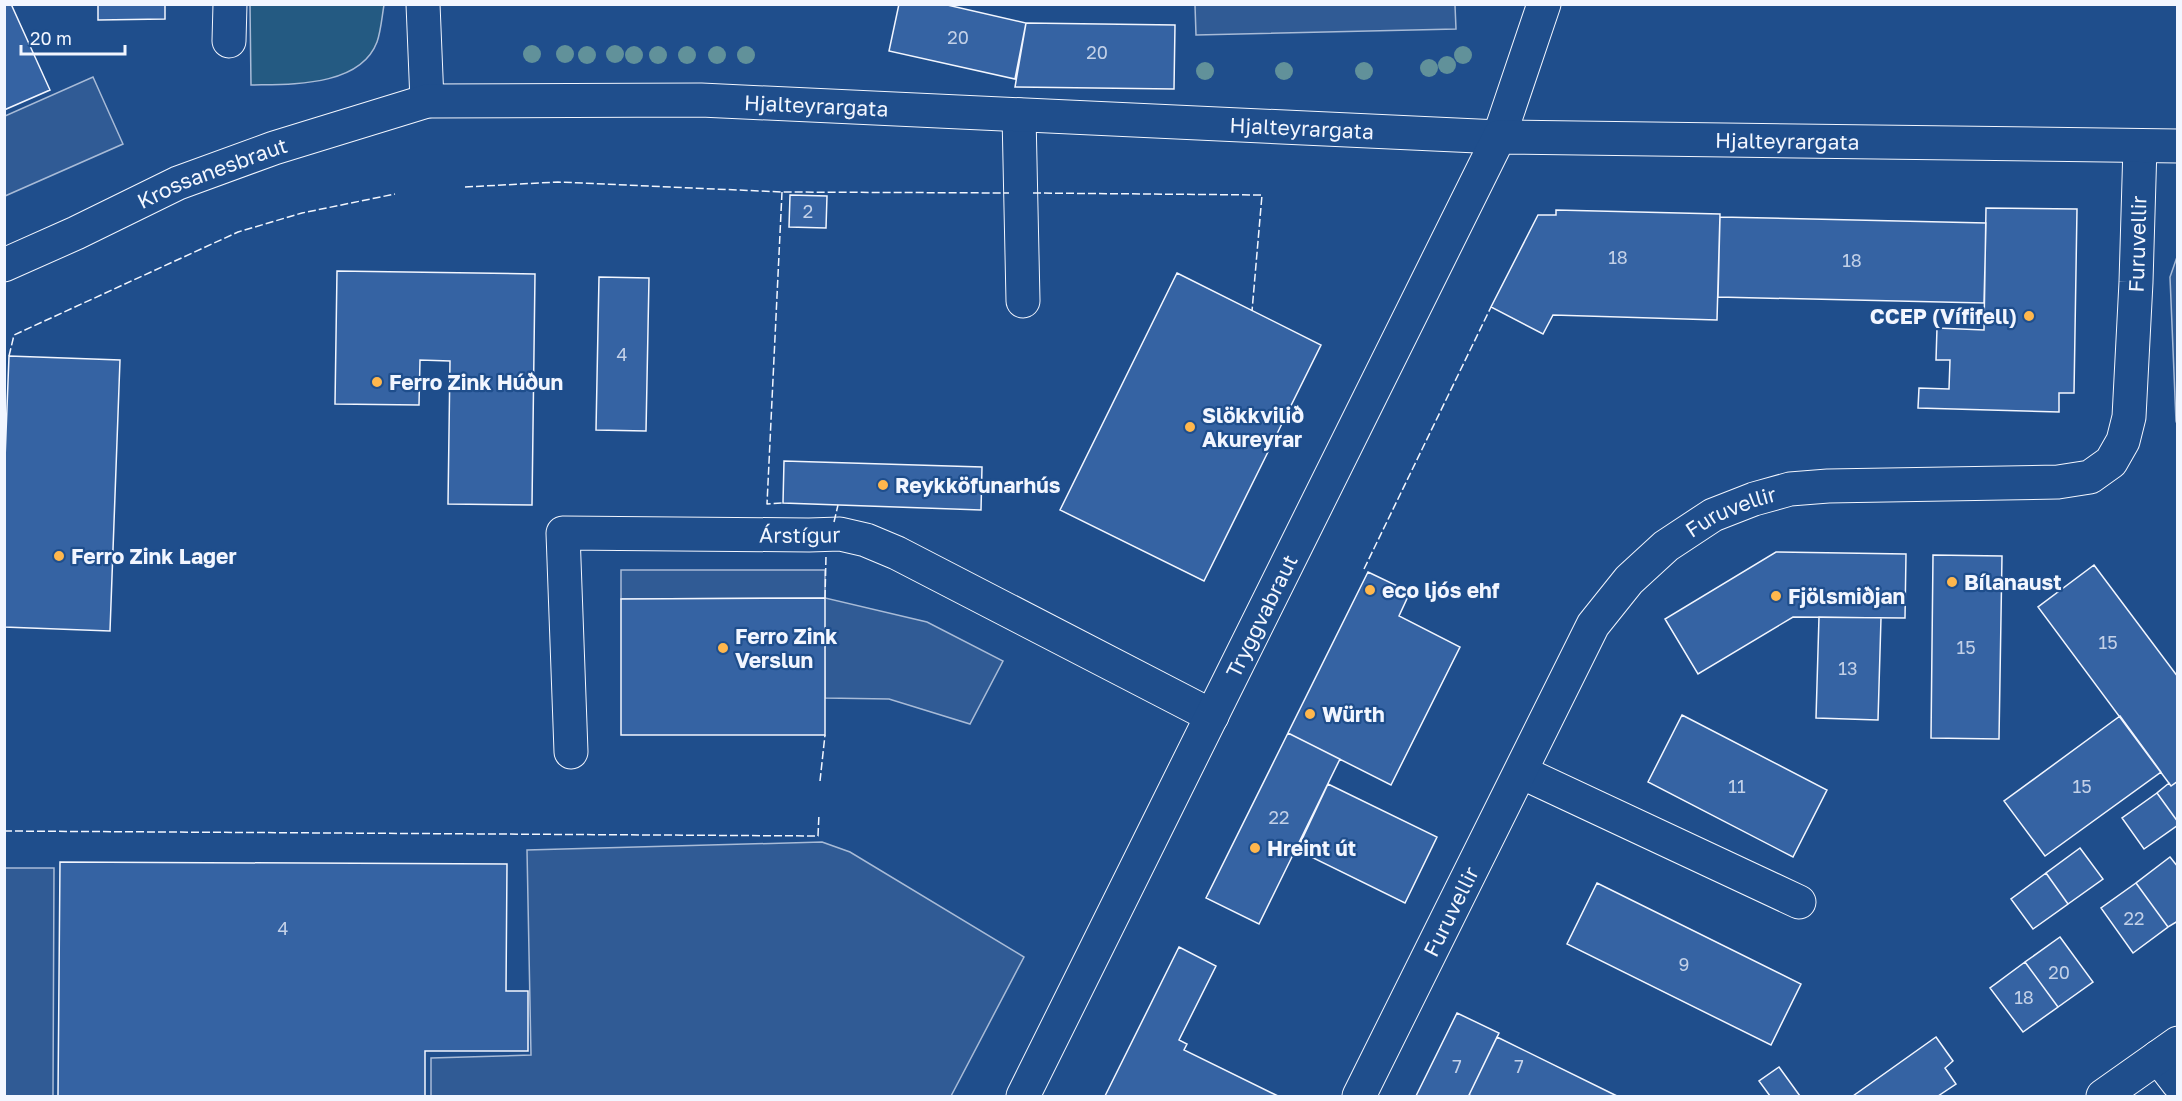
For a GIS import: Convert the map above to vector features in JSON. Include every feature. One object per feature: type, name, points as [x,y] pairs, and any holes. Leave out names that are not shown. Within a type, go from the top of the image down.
[{"type":"street","points":[[229,41],[230,4]]},
{"type":"street","points":[[423,4],[427,101]]},
{"type":"street","name":"Tryggvabraut","points":[[1023,1096],[1499,137],[1544,4]]},
{"type":"street","name":"Hjalteyrargata","points":[[427,101],[701,100],[1499,137],[2178,146]]},
{"type":"street","name":"Krossanesbraut","points":[[4,265],[178,183],[274,148],[427,101]]},
{"type":"street","points":[[1019,115],[1023,301]]},
{"type":"street","name":"Furuvellir","points":[[1359,1096],[1593,624],[1629,580],[1666,546],[1713,515],[1754,499],[1790,489],[1839,485],[2058,482],[2090,477],[2111,462],[2123,441],[2129,417],[2140,146]]},
{"type":"street","name":"Árstígur","points":[[571,752],[563,533],[840,534],[866,540],[897,553],[1212,716]]},
{"type":"street","points":[[1521,772],[1799,902]]},
{"type":"street","points":[[2103,1096],[2168,1050],[2178,1083]]},
{"type":"shaded area","points":[[250,4],[384,5],[377,42],[368,57],[356,68],[323,80],[251,85]]},
{"type":"shaded area","points":[[1195,5],[1455,5],[1456,29],[1196,35]]},
{"type":"shaded area","points":[[93,77],[123,144],[5,196],[5,116]]},
{"type":"shaded area","points":[[2177,257],[2178,424],[2176,421],[2170,277]]},
{"type":"shaded area","points":[[621,570],[825,570],[825,598],[927,622],[1003,661],[970,724],[889,699],[825,698],[824,598],[621,599]]},
{"type":"shaded area","points":[[822,842],[850,852],[1024,957],[951,1096],[431,1096],[431,1058],[531,1055],[527,850]]},
{"type":"shaded area","points":[[5,868],[54,868],[53,1096],[5,1096]]},
{"type":"building","points":[[4,4],[11,4],[50,90],[4,110]]},
{"type":"building","points":[[98,4],[165,4],[165,19],[98,20]]},
{"type":"building","points":[[899,4],[943,4],[1026,23],[1015,79],[889,51]]},
{"type":"building","points":[[1026,23],[1175,25],[1174,89],[1015,87]]},
{"type":"building","points":[[790,195],[827,196],[826,228],[789,227]]},
{"type":"building","name":"CCEP (Vífifell)","points":[[1986,208],[2077,209],[2074,393],[2059,393],[2059,412],[1918,408],[1919,388],[1949,389],[1950,360],[1936,360],[1937,328],[1984,330]]},
{"type":"building","points":[[1556,210],[1720,214],[1717,320],[1553,315],[1543,334],[1491,307],[1538,215],[1556,215]]},
{"type":"building","name":"CCEP (Vífifell)","points":[[1720,217],[1986,223],[1984,303],[1718,297]]},
{"type":"building","name":"Ferro Zink Húðun","points":[[337,271],[535,274],[532,505],[448,504],[450,361],[420,360],[419,405],[335,404]]},
{"type":"building","name":"Slökkvilið Akureyrar","points":[[1177,273],[1321,345],[1204,581],[1060,510]]},
{"type":"building","points":[[599,277],[649,278],[646,431],[596,430]]},
{"type":"building","name":"Ferro Zink Lager","points":[[9,356],[120,360],[110,631],[4,627],[4,485]]},
{"type":"building","name":"Reykköfunarhús","points":[[784,461],[982,467],[981,510],[783,503]]},
{"type":"building","points":[[1776,552],[1906,554],[1905,618],[1793,617],[1698,674],[1665,619]]},
{"type":"building","points":[[1933,555],[2002,556],[1999,739],[1931,738]]},
{"type":"building","points":[[2094,565],[2178,677],[2178,781],[2171,786],[2038,607]]},
{"type":"building","points":[[1368,572],[1410,592],[1399,616],[1460,647],[1391,785],[1288,733]]},
{"type":"building","name":"Ferro Zink Verslun","points":[[825,598],[825,735],[621,735],[621,599]]},
{"type":"building","points":[[1819,617],[1881,618],[1878,720],[1816,718]]},
{"type":"building","points":[[1682,715],[1827,790],[1793,857],[1648,782]]},
{"type":"building","points":[[2120,716],[2161,772],[2045,856],[2004,801]]},
{"type":"building","points":[[1288,733],[1340,759],[1259,924],[1206,898]]},
{"type":"building","points":[[2178,781],[2178,822],[2157,793],[2169,783],[2171,786]]},
{"type":"building","points":[[1328,784],[1437,837],[1405,903],[1297,850]]},
{"type":"building","points":[[2157,793],[2178,825],[2144,849],[2122,818]]},
{"type":"building","points":[[2080,848],[2103,879],[2068,904],[2046,873]]},
{"type":"building","points":[[2170,857],[2178,867],[2178,921],[2168,927],[2136,883]]},
{"type":"building","points":[[60,862],[507,864],[506,991],[528,991],[528,1051],[425,1051],[425,1096],[58,1096]]},
{"type":"building","points":[[2046,873],[2068,904],[2033,929],[2011,899]]},
{"type":"building","points":[[1597,883],[1801,984],[1771,1045],[1567,944]]},
{"type":"building","points":[[2136,883],[2168,927],[2133,953],[2101,908]]},
{"type":"building","points":[[2060,937],[2093,982],[2058,1007],[2025,962]]},
{"type":"building","points":[[1179,947],[1216,966],[1179,1040],[1187,1044],[1184,1050],[1278,1096],[1105,1096]]},
{"type":"building","points":[[2025,962],[2058,1007],[2023,1032],[1990,988]]},
{"type":"building","points":[[1457,1013],[1499,1033],[1469,1095],[1416,1096]]},
{"type":"building","points":[[1497,1037],[1617,1096],[1469,1095]]},
{"type":"building","points":[[1936,1037],[1953,1061],[1945,1068],[1956,1084],[1938,1096],[1853,1096]]},
{"type":"building","points":[[1779,1067],[1800,1096],[1770,1096],[1759,1081]]},
{"type":"fence","points":[[465,187],[558,182],[782,192],[1009,193]]},
{"type":"fence","points":[[782,192],[767,504],[783,503]]},
{"type":"fence","points":[[1033,193],[1262,195],[1252,311]]},
{"type":"fence","points":[[9,356],[14,335],[238,232],[302,213],[395,194]]},
{"type":"fence","points":[[1364,569],[1491,307]]},
{"type":"fence","points":[[834,522],[838,505]]},
{"type":"fence","points":[[825,598],[826,556]]},
{"type":"fence","points":[[820,781],[825,735]]},
{"type":"fence","points":[[4,831],[818,836],[819,814]]},
{"type":"place","name":"CCEP (Vífifell)","points":[[2029,316]]},
{"type":"place","name":"Ferro Zink Húðun","points":[[377,382]]},
{"type":"place","name":"Slökkvilið Akureyrar","points":[[1190,427]]},
{"type":"place","name":"Reykköfunarhús","points":[[883,485]]},
{"type":"place","name":"Ferro Zink Lager","points":[[59,556]]},
{"type":"place","name":"Bílanaust","points":[[1952,582]]},
{"type":"place","name":"eco ljós ehf","points":[[1370,590]]},
{"type":"place","name":"Fjölsmiðjan","points":[[1776,596]]},
{"type":"place","name":"Ferro Zink Verslun","points":[[723,648]]},
{"type":"place","name":"Würth","points":[[1310,714]]},
{"type":"place","name":"Hreint út","points":[[1255,848]]}]
